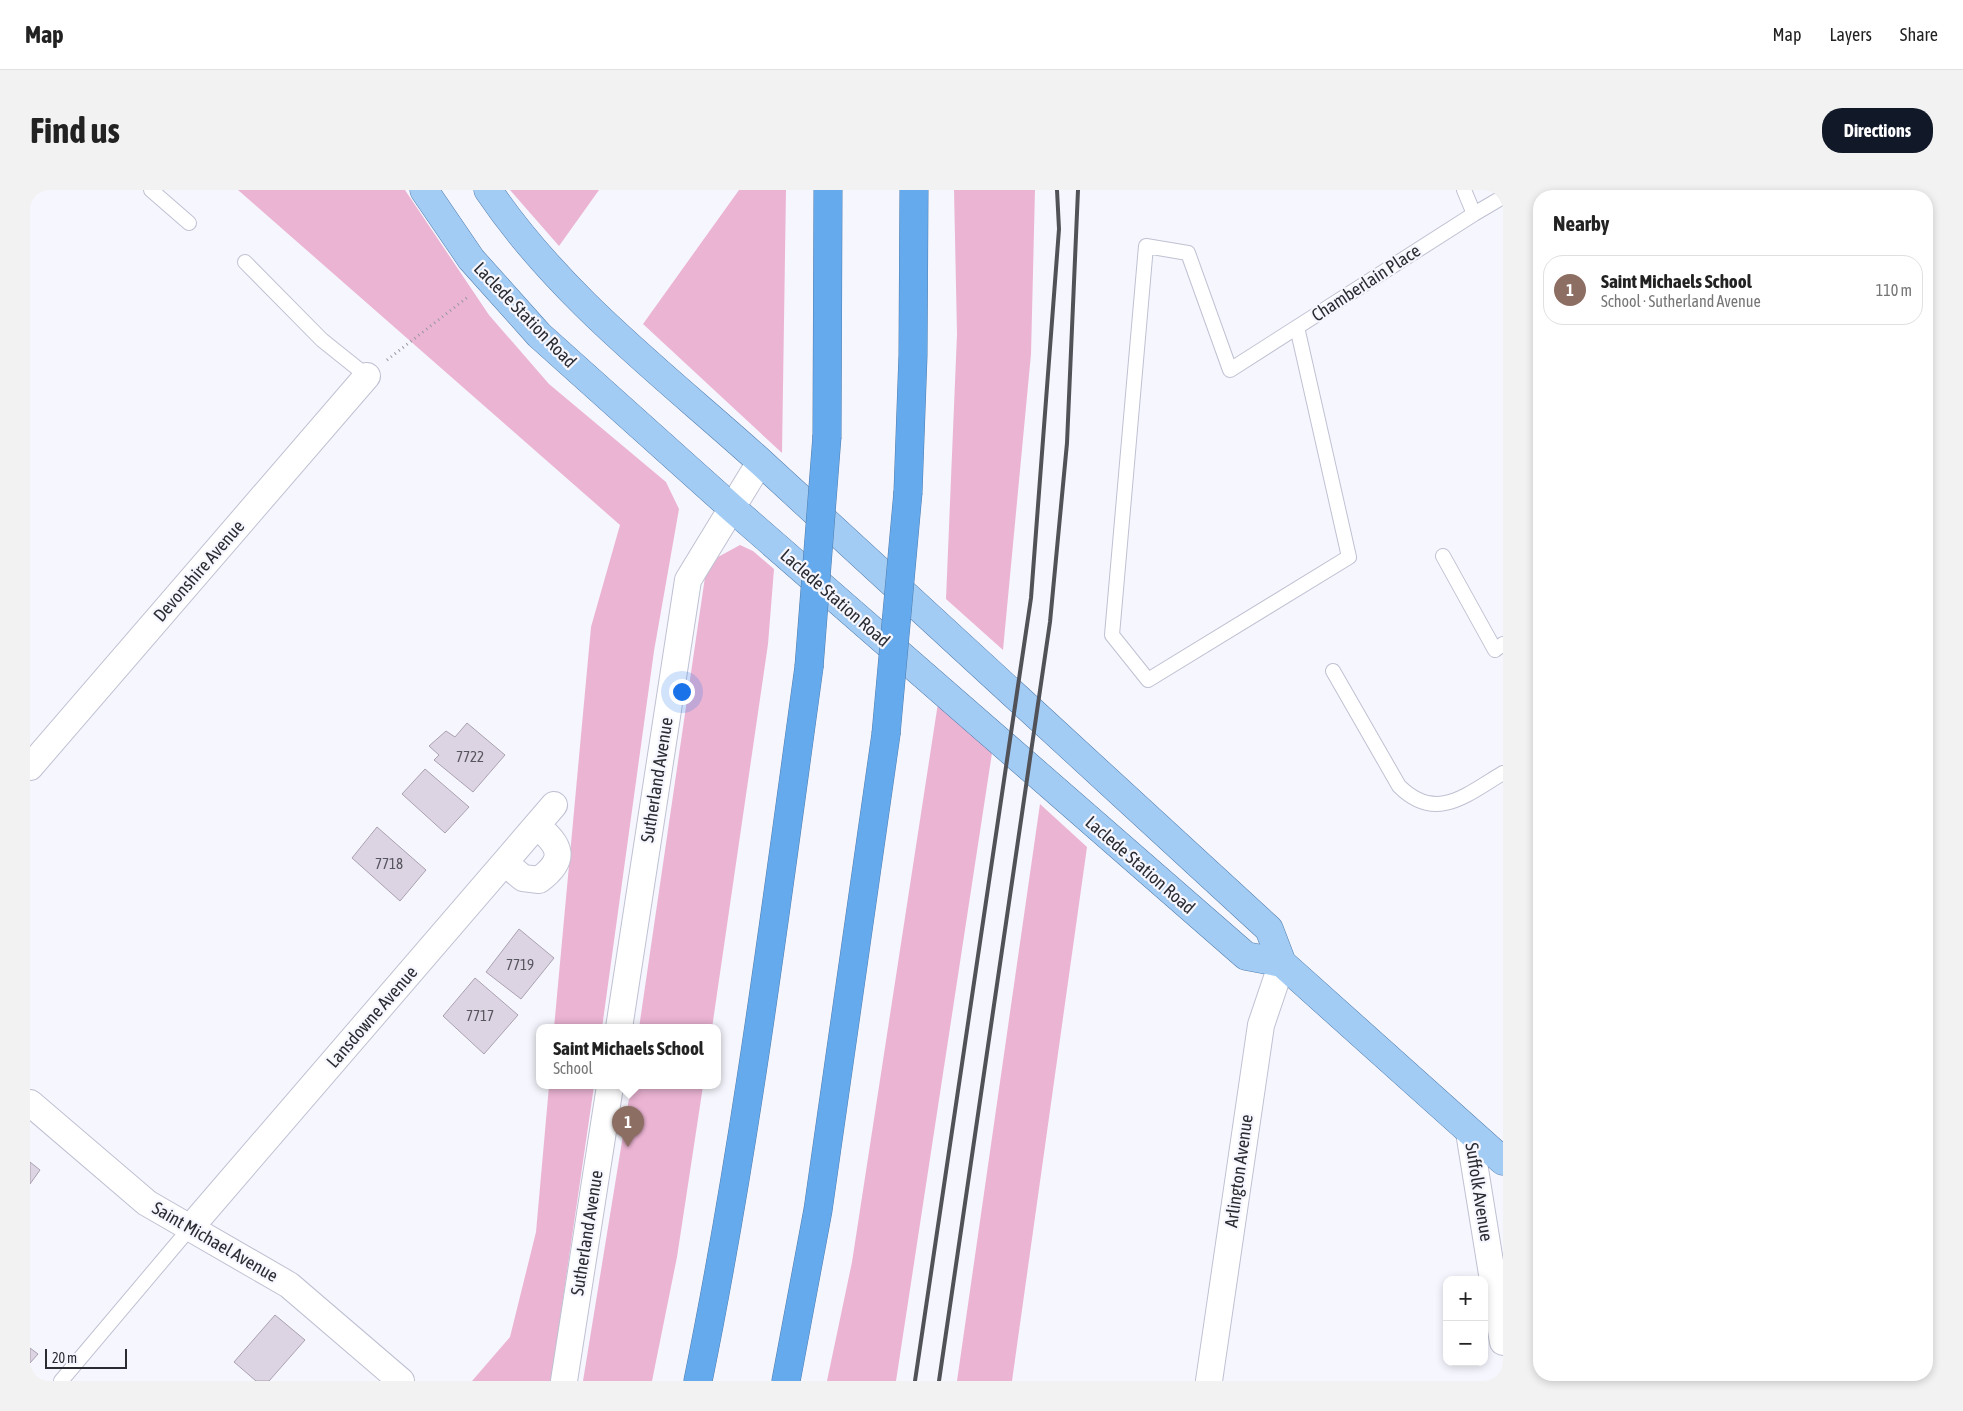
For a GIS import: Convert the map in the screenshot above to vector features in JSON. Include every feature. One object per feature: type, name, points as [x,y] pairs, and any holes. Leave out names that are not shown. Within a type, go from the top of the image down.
[{"type":"highway","points":[[698,1381],[720,1270],[743,1132],[809,667],[827,436],[828,190]]},
{"type":"highway","points":[[786,1381],[818,1210],[886,734],[908,492],[913,355],[914,190]]},
{"type":"main road","name":"Laclede Station Road","points":[[424,190],[471,259],[539,335],[732,508],[1246,956],[1282,963]]},
{"type":"main road","points":[[488,190],[512,226],[576,297],[760,462],[1269,928],[1282,963],[1503,1162]]},
{"type":"street","name":"Devonshire Avenue","points":[[30,767],[367,376]]},
{"type":"street","name":"Sutherland Avenue","points":[[620,1024],[688,580],[760,462]]},
{"type":"street","name":"Lansdowne Avenue","points":[[190,1228],[554,805]]},
{"type":"street","points":[[505,863],[523,878],[539,880],[552,870],[558,857],[554,840],[537,826]]},
{"type":"street","name":"Arlington Avenue","points":[[1209,1381],[1260,1025],[1282,963]]},
{"type":"street","name":"Sutherland Avenue","points":[[564,1381],[610,1089]]},
{"type":"street","name":"Saint Michael Avenue","points":[[30,1103],[147,1203],[289,1285],[401,1381]]},
{"type":"street","name":"Suffolk Avenue","points":[[1469,1132],[1503,1342]]},
{"type":"lane","points":[[151,190],[188,223]]},
{"type":"lane","points":[[1464,190],[1474,214]]},
{"type":"lane","name":"Chamberlain Place","points":[[1297,327],[1349,557],[1148,680],[1112,635],[1146,246],[1188,253],[1230,370],[1297,327],[1474,214],[1503,197]]},
{"type":"lane","points":[[245,262],[322,340],[367,376]]},
{"type":"lane","points":[[1442,556],[1495,650],[1503,644]]},
{"type":"lane","points":[[1333,671],[1399,786],[1410,797],[1436,806],[1448,803],[1503,773]]},
{"type":"lane","points":[[61,1381],[190,1228]]},
{"type":"path","points":[[367,376],[490,280]]},
{"type":"shaded area","points":[[238,190],[405,190],[489,315],[549,384],[666,482],[679,509],[654,651],[603,1024],[554,1024],[591,627],[620,525]]},
{"type":"shaded area","points":[[510,190],[599,190],[559,246]]},
{"type":"shaded area","points":[[739,190],[786,190],[782,453],[643,324]]},
{"type":"shaded area","points":[[954,190],[1035,190],[1031,354],[1003,650],[946,599],[957,334]]},
{"type":"shaded area","points":[[740,545],[753,551],[774,569],[768,644],[713,1024],[640,1024],[705,577],[718,557]]},
{"type":"shaded area","points":[[938,703],[992,753],[896,1381],[827,1381],[852,1262]]},
{"type":"shaded area","points":[[1040,804],[1087,847],[1012,1381],[957,1381]]},
{"type":"shaded area","points":[[549,1089],[594,1089],[551,1381],[472,1381],[510,1337],[536,1232]]},
{"type":"shaded area","points":[[631,1089],[703,1089],[677,1257],[652,1381],[583,1381]]},
{"type":"building","points":[[467,723],[505,755],[473,792],[434,760],[439,755],[429,746],[446,731],[455,737]]},
{"type":"building","points":[[425,769],[469,807],[445,833],[402,794]]},
{"type":"building","points":[[377,827],[426,870],[400,901],[352,858]]},
{"type":"building","points":[[519,929],[554,958],[521,999],[486,972]]},
{"type":"building","points":[[475,978],[518,1015],[484,1054],[443,1016]]},
{"type":"building","points":[[30,1162],[40,1170],[30,1184]]},
{"type":"building","points":[[275,1315],[305,1340],[269,1381],[256,1381],[234,1362]]},
{"type":"building","points":[[30,1348],[38,1354],[30,1363]]},
{"type":"railway","points":[[915,1381],[1031,598],[1059,229],[1057,190]]},
{"type":"railway","points":[[939,1381],[1050,622],[1067,443],[1078,190]]},
{"type":"place","name":"Saint Michaels School","points":[[628,1147]]}]
